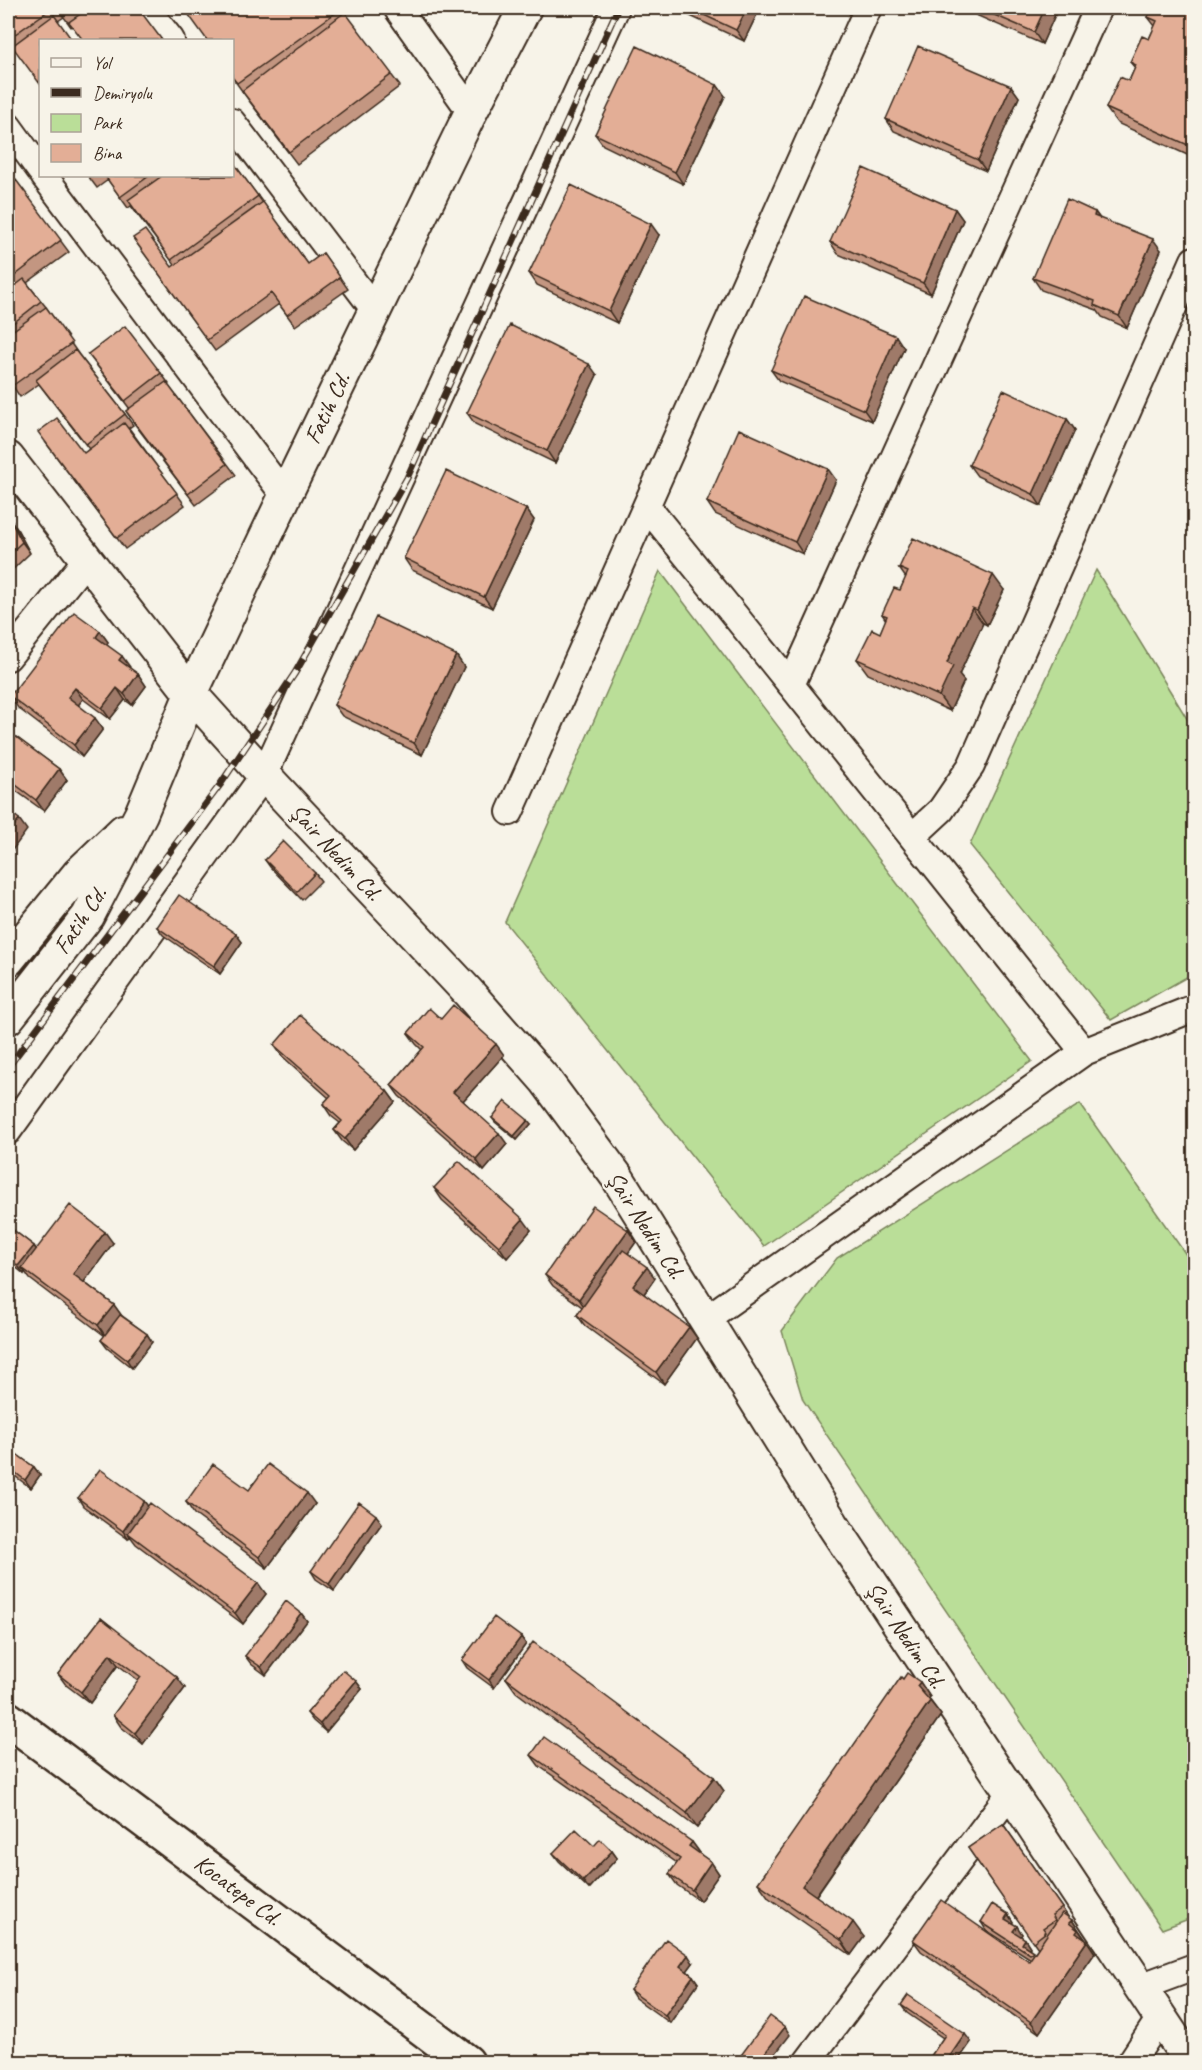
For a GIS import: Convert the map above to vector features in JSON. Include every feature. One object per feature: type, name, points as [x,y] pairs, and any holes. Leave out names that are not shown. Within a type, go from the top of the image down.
[{"type":"main road","name":"Kocatepe Cd.","points":[[8,1719],[467,2062]]},
{"type":"street","points":[[146,8],[170,39]]},
{"type":"street","points":[[397,8],[471,112]]},
{"type":"street","name":"Fatih Cd.","points":[[8,1018],[88,916],[141,814],[191,694],[374,309],[525,8]]},
{"type":"street","points":[[8,1131],[264,775],[616,8]]},
{"type":"street","points":[[510,813],[648,508],[868,8]]},
{"type":"street","points":[[791,685],[1098,8]]},
{"type":"street","points":[[234,125],[374,309]]},
{"type":"street","points":[[8,126],[39,169]]},
{"type":"street","points":[[45,177],[285,496]]},
{"type":"street","points":[[913,836],[941,810],[970,766],[1194,260]]},
{"type":"street","name":"Şair Nedim Cd.","points":[[8,458],[191,694],[468,992],[546,1081],[617,1177],[833,1525],[1190,2062]]},
{"type":"street","points":[[648,508],[1084,1052]]},
{"type":"street","points":[[8,657],[86,560]]},
{"type":"street","name":"Fatih Cd.","points":[[8,960],[79,873],[141,814]]},
{"type":"street","points":[[706,1319],[1084,1052],[1194,1008]]},
{"type":"street","points":[[807,2062],[1011,1792]]},
{"type":"street","points":[[1140,1987],[1194,1967]]},
{"type":"street","points":[[1131,2062],[1160,2018]]},
{"type":"green space","points":[[1096,570],[1194,730],[1194,973],[1111,1020],[970,845]]},
{"type":"green space","points":[[660,571],[1032,1061],[764,1246],[505,922]]},
{"type":"green space","points":[[1080,1104],[1194,1266],[1194,1917],[1162,1929],[803,1400],[782,1331],[837,1258]]},
{"type":"building","points":[[8,8],[52,8],[8,39]]},
{"type":"building","points":[[57,8],[75,8],[63,16]]},
{"type":"building","points":[[89,8],[138,8],[161,39],[82,39],[69,22]]},
{"type":"building","points":[[191,8],[341,9],[237,83],[234,79],[234,39],[206,39],[186,11]]},
{"type":"building","points":[[689,8],[747,8],[736,30]]},
{"type":"building","points":[[978,8],[1045,8],[1034,32]]},
{"type":"building","points":[[1152,8],[1194,8],[1194,130],[1188,145],[1106,108],[1120,77],[1129,81],[1136,65],[1130,62],[1142,36],[1149,39],[1157,21],[1148,17]]},
{"type":"building","points":[[345,12],[392,74],[289,152],[242,91]]},
{"type":"building","points":[[54,15],[71,39],[39,39],[39,83],[12,46]]},
{"type":"building","points":[[637,46],[717,85],[675,172],[595,134]]},
{"type":"building","points":[[918,46],[1011,86],[978,160],[886,119]]},
{"type":"building","points":[[234,164],[258,196],[171,260],[128,200],[161,177],[234,177]]},
{"type":"building","points":[[863,168],[955,209],[923,283],[830,242]]},
{"type":"building","points":[[106,177],[148,177],[120,197]]},
{"type":"building","points":[[16,180],[61,240],[8,281],[8,186]]},
{"type":"building","points":[[571,185],[651,224],[609,311],[529,273]]},
{"type":"building","points":[[1067,199],[1095,212],[1094,216],[1153,239],[1119,316],[1094,305],[1095,301],[1033,278]]},
{"type":"building","points":[[263,202],[308,264],[323,253],[340,277],[287,315],[271,293],[207,340],[133,238],[145,230],[172,267]]},
{"type":"building","points":[[24,279],[41,301],[8,327],[8,291]]},
{"type":"building","points":[[804,296],[896,336],[864,410],[771,370]]},
{"type":"building","points":[[46,307],[72,343],[12,386],[8,379],[8,334]]},
{"type":"building","points":[[510,325],[589,364],[547,451],[467,413]]},
{"type":"building","points":[[125,326],[161,373],[125,401],[88,354]]},
{"type":"building","points":[[75,350],[125,414],[86,444],[36,380]]},
{"type":"building","points":[[166,382],[227,464],[188,494],[126,411]]},
{"type":"building","points":[[1003,390],[1067,419],[1033,494],[969,465]]},
{"type":"building","points":[[57,418],[84,453],[124,423],[177,493],[117,538],[38,432]]},
{"type":"building","points":[[739,429],[828,469],[795,542],[707,502]]},
{"type":"building","points":[[446,471],[526,509],[484,597],[404,558]]},
{"type":"building","points":[[8,516],[22,542],[8,555]]},
{"type":"building","points":[[913,538],[993,575],[977,610],[972,608],[947,663],[953,666],[939,696],[857,659],[872,629],[880,633],[887,616],[882,614],[894,588],[900,590],[908,572],[899,568]]},
{"type":"building","points":[[74,612],[100,631],[96,637],[122,656],[119,660],[138,674],[124,694],[117,688],[102,708],[75,688],[68,697],[95,718],[74,745],[10,696]]},
{"type":"building","points":[[376,617],[456,655],[414,743],[334,705]]},
{"type":"building","points":[[8,731],[59,769],[36,800],[8,779]]},
{"type":"building","points":[[8,810],[19,819],[8,834]]},
{"type":"building","points":[[283,841],[315,873],[297,892],[265,860]]},
{"type":"building","points":[[179,895],[236,934],[214,966],[157,927]]},
{"type":"building","points":[[453,1005],[496,1044],[453,1092],[499,1133],[476,1159],[391,1085],[424,1047],[408,1033],[429,1008],[441,1019]]},
{"type":"building","points":[[300,1015],[387,1091],[345,1139],[334,1130],[342,1121],[323,1104],[331,1095],[274,1045]]},
{"type":"building","points":[[505,1101],[528,1120],[514,1136],[492,1118]]},
{"type":"building","points":[[459,1161],[523,1219],[499,1246],[434,1188]]},
{"type":"building","points":[[70,1205],[105,1232],[73,1274],[114,1305],[98,1325],[22,1268]]},
{"type":"building","points":[[593,1206],[628,1230],[579,1299],[545,1275]]},
{"type":"building","points":[[8,1226],[34,1246],[18,1266],[8,1257]]},
{"type":"building","points":[[623,1250],[647,1267],[633,1286],[689,1327],[656,1372],[577,1315]]},
{"type":"building","points":[[120,1315],[147,1334],[127,1360],[101,1340]]},
{"type":"building","points":[[8,1448],[34,1467],[25,1480],[8,1467]]},
{"type":"building","points":[[213,1464],[249,1490],[268,1464],[307,1493],[259,1557],[186,1502]]},
{"type":"building","points":[[100,1469],[144,1501],[123,1531],[78,1498]]},
{"type":"building","points":[[359,1502],[376,1515],[329,1584],[311,1571]]},
{"type":"building","points":[[150,1503],[258,1583],[235,1613],[128,1533]]},
{"type":"building","points":[[286,1601],[301,1613],[261,1667],[245,1656]]},
{"type":"building","points":[[494,1617],[521,1637],[489,1680],[462,1660]]},
{"type":"building","points":[[101,1618],[177,1677],[135,1733],[113,1715],[141,1677],[110,1654],[81,1692],[58,1674]]},
{"type":"building","points":[[533,1642],[714,1777],[687,1813],[506,1678]]},
{"type":"building","points":[[343,1670],[356,1681],[320,1724],[307,1713]]},
{"type":"building","points":[[907,1673],[920,1682],[917,1686],[930,1701],[802,1886],[853,1922],[841,1940],[758,1883],[901,1677],[903,1679]]},
{"type":"building","points":[[544,1737],[692,1842],[689,1846],[711,1862],[692,1890],[669,1874],[680,1859],[531,1755]]},
{"type":"building","points":[[1003,1824],[1062,1908],[1052,1915],[1055,1920],[1043,1928],[1046,1932],[1033,1942],[968,1848]]},
{"type":"building","points":[[576,1829],[594,1846],[600,1839],[612,1851],[583,1881],[553,1853]]},
{"type":"building","points":[[941,1900],[1029,1961],[1062,1913],[1072,1920],[1069,1923],[1078,1930],[1076,1933],[1087,1941],[1031,2022],[913,1940]]},
{"type":"building","points":[[992,1904],[1008,1914],[1005,1919],[1017,1926],[1013,1931],[1025,1939],[1022,1944],[1033,1951],[1030,1954],[981,1922]]},
{"type":"building","points":[[666,1939],[688,1955],[680,1966],[693,1976],[665,2015],[630,1990]]},
{"type":"building","points":[[908,1995],[965,2034],[946,2062],[927,2062],[945,2035],[901,2005]]},
{"type":"building","points":[[770,2016],[785,2027],[758,2062],[736,2062]]},
{"type":"railway","points":[[8,1067],[220,785],[295,673],[407,478],[618,8]]}]
